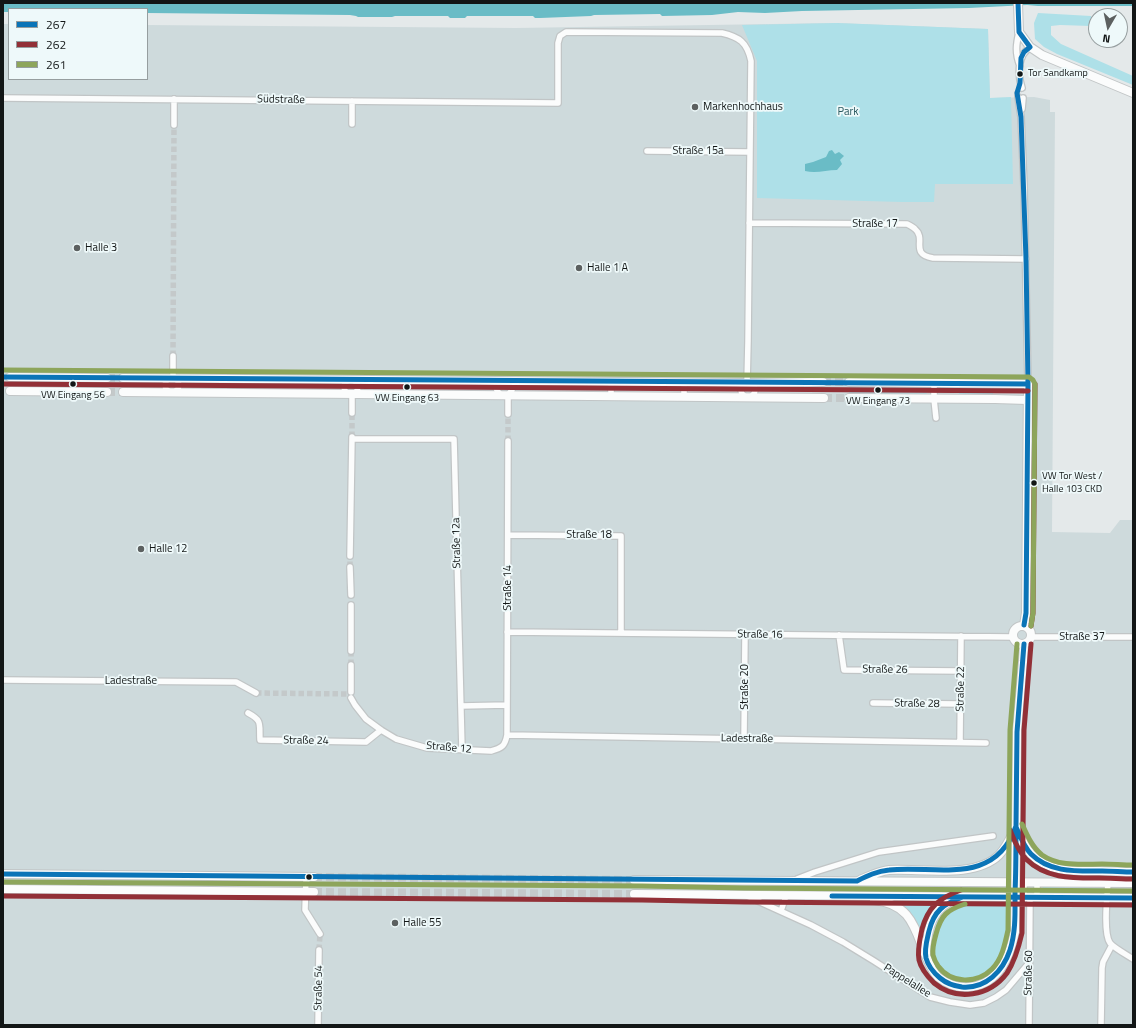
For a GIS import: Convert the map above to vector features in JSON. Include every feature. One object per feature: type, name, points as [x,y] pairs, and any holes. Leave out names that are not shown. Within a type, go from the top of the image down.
[{"type":"street","points":[[1018,3],[1019,32],[1016,42],[1016,57],[1020,66]]},
{"type":"street","name":"Südstraße","points":[[3,98],[558,103],[558,43],[560,36],[566,32],[722,33],[734,36],[743,43],[748,51],[750,61],[750,152]]},
{"type":"street","points":[[1019,32],[1030,47],[1042,55],[1133,93]]},
{"type":"street","points":[[1020,87],[1021,58],[1024,52],[1030,47]]},
{"type":"street","points":[[1021,98],[1028,384],[1026,613],[1024,625]]},
{"type":"street","points":[[174,100],[174,125]]},
{"type":"street","points":[[352,101],[352,124]]},
{"type":"street","name":"Straße 15a","points":[[647,151],[750,152]]},
{"type":"street","points":[[747,383],[750,152]]},
{"type":"street","name":"Straße 17","points":[[749,223],[907,224],[915,229],[920,235],[920,251],[924,256],[933,258],[1026,259]]},
{"type":"street","points":[[173,356],[173,378]]},
{"type":"street","points":[[10,377],[107,378]]},
{"type":"street","points":[[123,378],[747,383],[823,382]]},
{"type":"street","points":[[172,392],[177,390],[179,386],[177,380],[173,378]]},
{"type":"street","points":[[172,392],[167,390],[165,384],[167,380],[173,378]]},
{"type":"street","points":[[352,380],[357,382],[359,387],[357,392],[352,394],[346,392],[344,387],[347,381],[352,380]]},
{"type":"street","points":[[504,395],[512,390],[512,385],[504,381],[497,383],[496,390],[504,395],[508,414]]},
{"type":"street","points":[[611,382],[611,396]]},
{"type":"street","points":[[684,382],[684,396]]},
{"type":"street","points":[[849,382],[1028,384]]},
{"type":"street","points":[[747,383],[743,385],[741,390],[743,395],[748,397]]},
{"type":"street","points":[[747,383],[753,385],[755,390],[752,395],[748,397]]},
{"type":"street","points":[[934,383],[936,418]]},
{"type":"street","points":[[10,391],[107,392]]},
{"type":"street","points":[[123,392],[824,398]]},
{"type":"street","points":[[352,394],[352,413]]},
{"type":"street","points":[[849,398],[1027,400]]},
{"type":"street","name":"Straße 12a","points":[[350,556],[352,438],[454,439],[462,750]]},
{"type":"street","name":"Straße 14","points":[[507,735],[508,442]]},
{"type":"street","name":"Straße 18","points":[[508,534],[621,536],[620,633]]},
{"type":"street","points":[[350,567],[351,595]]},
{"type":"street","points":[[351,605],[351,651]]},
{"type":"street","points":[[1024,625],[1031,631],[1032,637],[1029,642],[1024,644],[1018,643],[1013,637],[1015,628],[1024,625]]},
{"type":"street","name":"Straße 16","points":[[507,632],[1013,637]]},
{"type":"street","name":"Straße 20","points":[[744,739],[745,634]]},
{"type":"street","name":"Straße 26","points":[[839,635],[844,670],[961,671]]},
{"type":"street","name":"Straße 22","points":[[960,742],[961,636]]},
{"type":"street","name":"Straße 37","points":[[1032,637],[1133,637]]},
{"type":"street","points":[[844,896],[882,901],[890,903],[902,910],[912,921],[932,969],[937,976],[945,982],[956,986],[974,987],[988,981],[999,971],[1007,958],[1015,931],[1017,730],[1024,644]]},
{"type":"street","name":"Straße 12","points":[[351,665],[351,695],[355,705],[366,719],[396,739],[427,748],[491,751],[501,748],[506,742],[507,735]]},
{"type":"street","name":"Ladestraße","points":[[3,680],[236,682],[256,693]]},
{"type":"street","name":"Straße 28","points":[[873,703],[960,704]]},
{"type":"street","points":[[461,706],[507,705]]},
{"type":"street","name":"Straße 24","points":[[248,713],[259,721],[260,740],[366,742],[381,730]]},
{"type":"street","name":"Ladestraße","points":[[507,735],[986,743]]},
{"type":"street","points":[[857,881],[888,870],[965,870],[978,867],[990,862],[998,856],[1005,848],[1016,827]]},
{"type":"street","points":[[1016,827],[1025,846],[1032,855],[1042,863],[1056,869],[1073,871],[1133,872]]},
{"type":"street","points":[[793,881],[879,852],[993,836]]},
{"type":"street","points":[[3,874],[314,877]]},
{"type":"street","points":[[172,876],[172,890]]},
{"type":"street","points":[[190,876],[190,890]]},
{"type":"street","points":[[306,877],[305,910],[320,934]]},
{"type":"street","points":[[1133,884],[638,880],[638,893],[786,896],[1133,898]]},
{"type":"street","points":[[1024,883],[1030,897]]},
{"type":"street","points":[[1030,897],[1037,883]]},
{"type":"street","points":[[1108,883],[1106,930],[1109,942],[1133,959]]},
{"type":"street","points":[[3,889],[314,892]]},
{"type":"street","name":"Pappelallee","points":[[744,895],[811,925],[843,942],[930,997],[950,1002],[970,1004],[984,1003],[1006,990],[1029,963]]},
{"type":"street","points":[[781,911],[786,896]]},
{"type":"street","points":[[926,957],[926,944],[929,929],[936,913],[946,903],[965,896]]},
{"type":"street","name":"Straße 60","points":[[1029,1025],[1030,897]]},
{"type":"street","points":[[1101,1025],[1102,968],[1103,962],[1112,945]]},
{"type":"street","name":"Straße 54","points":[[318,1025],[320,950]]},
{"type":"shaded area","points":[[3,3],[1133,3],[1133,6],[1027,5],[969,8],[765,13],[738,12],[712,15],[594,15],[540,18],[535,18],[533,16],[467,16],[465,18],[450,18],[448,16],[358,17],[350,15],[148,13],[148,8],[8,8],[8,12],[3,12]]},
{"type":"shaded area","points":[[837,23],[988,29],[990,98],[1034,97],[1050,100],[1050,112],[1055,112],[1052,532],[1110,533],[1120,520],[1133,520],[1133,1025],[3,1025],[3,24],[8,24],[8,80],[148,80],[148,25],[516,28]]},
{"type":"shaded area","points":[[832,150],[835,154],[839,152],[844,156],[840,160],[842,164],[837,170],[817,172],[805,171],[805,164],[826,157],[829,151]]},
{"type":"green space","points":[[1038,13],[1088,16],[1088,26],[1051,26],[1051,35],[1061,44],[1133,76],[1133,85],[1057,54],[1044,47],[1035,39],[1034,23]]},
{"type":"green space","name":"Park","points":[[837,23],[988,29],[990,98],[1011,97],[1013,184],[935,184],[934,202],[757,198],[757,61],[742,25]]},
{"type":"green space","points":[[849,387],[925,388],[927,389],[927,393],[925,395],[849,395]]},
{"type":"green space","points":[[950,388],[993,388],[993,396],[961,395]]},
{"type":"green space","points":[[1043,887],[1103,888],[1103,895],[1043,894]]},
{"type":"green space","points":[[895,899],[942,900],[932,914],[924,940],[916,922],[909,912]]},
{"type":"green space","points":[[965,903],[1007,904],[1008,922],[1006,941],[998,960],[984,975],[975,979],[966,980],[956,978],[946,973],[939,967],[932,953],[936,926],[943,913],[955,905]]},
{"type":"tunnel","points":[[1018,89],[1018,97]]},
{"type":"tunnel","points":[[173,356],[174,125]]},
{"type":"tunnel","points":[[107,378],[123,378]]},
{"type":"tunnel","points":[[823,382],[849,382]]},
{"type":"tunnel","points":[[107,392],[123,392]]},
{"type":"tunnel","points":[[824,398],[849,398]]},
{"type":"tunnel","points":[[352,413],[352,437]]},
{"type":"tunnel","points":[[508,414],[508,441]]},
{"type":"tunnel","points":[[350,556],[350,567]]},
{"type":"tunnel","points":[[351,651],[351,665]]},
{"type":"tunnel","points":[[256,693],[351,694]]},
{"type":"tunnel","points":[[314,877],[634,880]]},
{"type":"tunnel","points":[[314,892],[634,894]]},
{"type":"tunnel","points":[[319,950],[320,934]]},
{"type":"transit line","name":"267","points":[[1018,3],[1019,32],[1030,47]]},
{"type":"transit line","name":"267","points":[[1024,625],[1026,613],[1028,384],[1026,259],[1021,117],[1017,93],[1020,83],[1021,58],[1024,52],[1030,47]]},
{"type":"transit line","name":"261","points":[[3,370],[1029,377],[1035,384],[1033,613],[1031,626]]},
{"type":"transit line","name":"267","points":[[3,377],[1028,384]]},
{"type":"transit line","name":"262","points":[[3,384],[1028,391]]},
{"type":"transit line","name":"262","points":[[1031,626],[1033,613],[1035,384]]},
{"type":"transit line","name":"261","points":[[965,904],[949,911],[940,922],[933,950],[935,961],[943,972],[957,979],[964,980],[979,977],[992,969],[1001,956],[1008,930],[1010,730],[1017,644]]},
{"type":"transit line","name":"267","points":[[3,874],[857,881],[872,874],[885,871],[907,869],[962,869],[979,865],[994,858],[1006,845],[1016,826],[1017,732],[1024,644]]},
{"type":"transit line","name":"262","points":[[961,890],[946,896],[931,909],[924,921],[918,956],[923,970],[934,983],[953,993],[973,994],[992,987],[1007,973],[1018,948],[1022,933],[1024,730],[1031,644]]},
{"type":"transit line","name":"261","points":[[1022,824],[1035,848],[1049,859],[1071,864],[1133,865]]},
{"type":"transit line","name":"267","points":[[1016,827],[1022,841],[1031,854],[1047,865],[1074,871],[1133,872]]},
{"type":"transit line","name":"267","points":[[963,897],[950,902],[937,913],[931,924],[925,955],[930,967],[942,980],[956,986],[971,987],[986,982],[992,977],[1003,965],[1010,950],[1015,922],[1016,829]]},
{"type":"transit line","name":"262","points":[[1010,830],[1016,845],[1023,856],[1034,866],[1051,874],[1079,878],[1133,879]]},
{"type":"transit line","name":"261","points":[[3,882],[1133,891]]},
{"type":"transit line","name":"262","points":[[3,896],[1133,905]]},
{"type":"transit line","name":"267","points":[[832,896],[1133,898]]},
{"type":"place","name":"Tor Sandkamp","points":[[1020,74]]},
{"type":"place","name":"Markenhochhaus","points":[[695,107]]},
{"type":"place","name":"Halle 3","points":[[77,248]]},
{"type":"place","name":"Halle 1 A","points":[[579,268]]},
{"type":"place","name":"VW Eingang 56","points":[[73,384]]},
{"type":"place","name":"VW Eingang 63","points":[[407,387]]},
{"type":"place","name":"VW Eingang 73","points":[[878,390]]},
{"type":"place","name":"VW Tor West / Halle 103 CKD","points":[[1034,483]]},
{"type":"place","name":"Halle 12","points":[[141,549]]},
{"type":"place","name":"Halle 55","points":[[395,923]]}]
